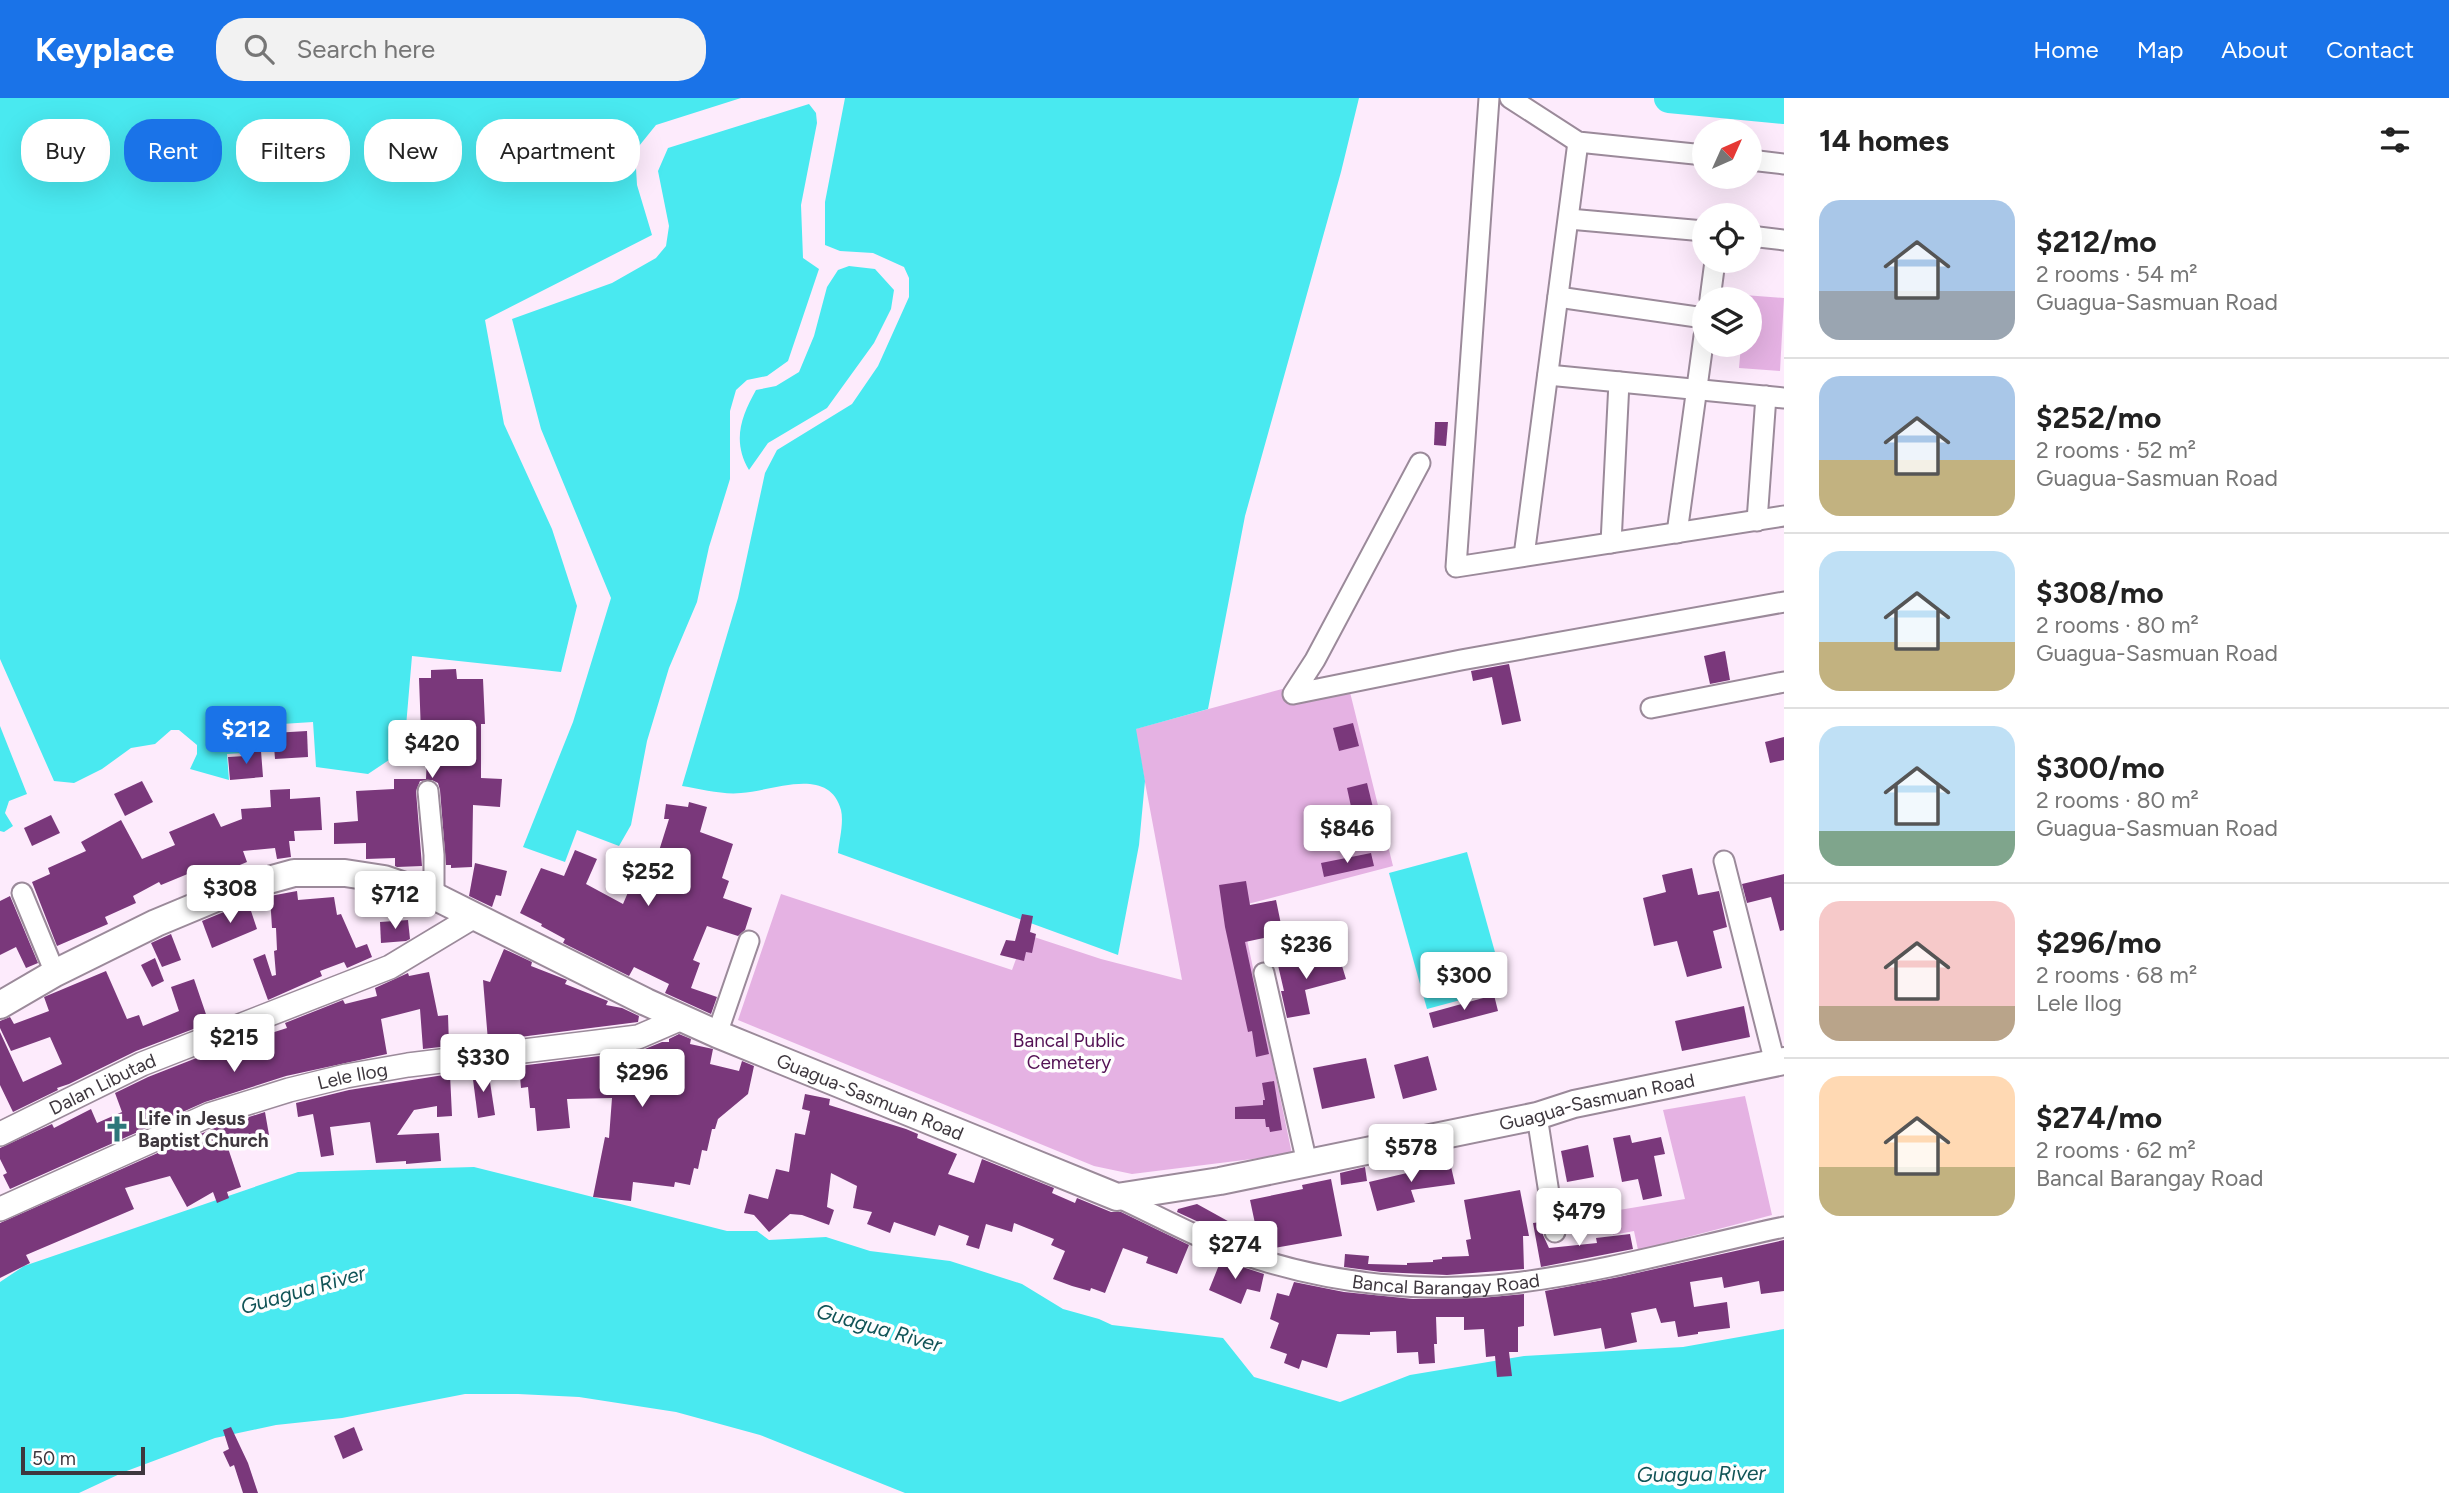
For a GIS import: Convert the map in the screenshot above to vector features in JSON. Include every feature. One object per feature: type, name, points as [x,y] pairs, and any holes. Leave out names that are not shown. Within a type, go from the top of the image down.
[{"type":"main road","name":"Guagua-Sasmuan Road","points":[[0,1005],[55,973],[156,923],[240,888],[294,873],[345,873],[384,879],[434,896],[718,1034],[1117,1197],[1220,1181],[1537,1116],[1574,1104],[1779,1062]]},
{"type":"street","points":[[1489,98],[1456,567],[1784,516]]},
{"type":"street","points":[[1510,98],[1578,142],[1692,154]]},
{"type":"street","points":[[1524,556],[1578,142]]},
{"type":"street","points":[[1762,161],[1784,164]]},
{"type":"street","points":[[1569,219],[1692,230]]},
{"type":"street","points":[[1762,237],[1784,240]]},
{"type":"street","points":[[1558,297],[1692,316]]},
{"type":"street","points":[[1677,533],[1701,357]]},
{"type":"street","points":[[1548,375],[1775,397],[1756,521]]},
{"type":"street","points":[[1611,543],[1619,382]]},
{"type":"street","points":[[1420,463],[1315,660],[1293,694],[1461,660],[1784,602]]},
{"type":"street","points":[[1651,708],[1784,682]]},
{"type":"street","points":[[428,790],[434,855],[434,896]]},
{"type":"street","points":[[1724,861],[1779,1062]]},
{"type":"street","points":[[22,893],[55,973]]},
{"type":"street","name":"Dalan Libutad","points":[[0,1134],[142,1064],[390,967],[473,917]]},
{"type":"street","points":[[718,1034],[749,941]]},
{"type":"street","points":[[1264,973],[1307,1163]]},
{"type":"street","name":"Lele Ilog","points":[[0,1209],[209,1115],[289,1090],[408,1065],[638,1037],[682,1018]]},
{"type":"street","points":[[1537,1116],[1555,1232]]},
{"type":"street","name":"Bancal Barangay Road","points":[[1117,1197],[1247,1256],[1368,1284],[1474,1286],[1524,1282],[1558,1277],[1784,1227]]},
{"type":"green space","points":[[1762,296],[1784,298],[1780,371],[1739,368],[1740,357],[1762,357]]},
{"type":"green space","name":"Bancal Public Cemetery","points":[[1345,672],[1393,866],[1240,906],[1292,1154],[1132,1174],[1094,1166],[738,1020],[781,894],[1012,970],[1025,934],[1101,959],[1182,980],[1135,729]]},
{"type":"green space","points":[[1745,1096],[1772,1215],[1638,1250],[1634,1231],[1613,1235],[1607,1212],[1685,1199],[1663,1110]]},
{"type":"water","points":[[0,98],[741,98],[656,125],[640,145],[640,119],[476,119],[476,182],[637,182],[652,235],[485,320],[504,424],[552,529],[577,606],[561,672],[412,656],[404,750],[368,774],[316,767],[313,722],[266,725],[263,748],[244,749],[243,753],[227,754],[229,780],[190,769],[197,754],[197,745],[179,730],[171,730],[155,744],[131,748],[102,769],[74,783],[54,781],[0,659]]},
{"type":"water","points":[[845,98],[1359,98],[1341,172],[1245,516],[1208,709],[1136,729],[1145,781],[1139,845],[1118,955],[838,853],[842,826],[841,810],[835,796],[825,788],[813,784],[799,784],[734,793],[682,786],[738,598],[765,473],[777,450],[852,404],[878,366],[909,297],[909,278],[904,267],[873,253],[840,251],[825,245],[825,202]]},
{"type":"water","points":[[809,104],[816,113],[817,123],[801,205],[803,258],[819,269],[788,361],[767,376],[747,380],[736,390],[730,411],[730,479],[709,547],[697,602],[669,668],[647,741],[631,825],[619,846],[577,830],[565,862],[523,847],[573,722],[611,598],[541,429],[512,319],[612,283],[656,258],[666,246],[669,226],[658,171],[668,148]]},
{"type":"water","points":[[849,266],[875,269],[894,290],[891,309],[874,343],[827,408],[768,443],[749,470],[741,449],[740,429],[751,400],[756,390],[776,386],[799,372],[814,336],[827,287],[838,270]]},
{"type":"water","points":[[0,726],[27,794],[9,801],[5,813],[13,826],[4,832],[0,831]]},
{"type":"water","points":[[1467,852],[1505,988],[1427,1009],[1389,873]]},
{"type":"water","name":"Guagua River","points":[[474,1167],[727,1231],[757,1231],[769,1240],[826,1237],[870,1251],[950,1261],[1022,1284],[1063,1309],[1112,1325],[1223,1338],[1254,1377],[1340,1402],[1410,1375],[1524,1356],[1683,1347],[1784,1329],[1784,1493],[905,1493],[760,1435],[676,1412],[579,1397],[465,1394],[342,1418],[276,1425],[215,1438],[124,1472],[79,1493],[0,1493],[0,1282],[24,1266],[298,1172]]},
{"type":"building","points":[[1435,422],[1448,422],[1446,446],[1434,445]]},
{"type":"building","points":[[1725,651],[1730,680],[1710,684],[1704,656]]},
{"type":"building","points":[[1509,664],[1521,721],[1502,725],[1492,677],[1473,681],[1471,671]]},
{"type":"building","points":[[456,669],[457,679],[483,679],[485,724],[481,724],[481,778],[502,779],[500,807],[473,805],[472,867],[451,868],[451,865],[446,865],[440,790],[438,783],[432,780],[420,781],[416,791],[422,866],[397,867],[395,858],[366,859],[366,843],[334,844],[334,823],[358,821],[356,791],[394,789],[394,779],[426,779],[428,733],[421,733],[419,678],[431,678],[431,670]]},
{"type":"building","points":[[1353,723],[1359,746],[1339,751],[1333,728]]},
{"type":"building","points":[[307,731],[308,757],[275,759],[273,733]]},
{"type":"building","points":[[1784,737],[1784,760],[1770,763],[1765,742]]},
{"type":"building","points":[[261,751],[263,777],[230,780],[228,757]]},
{"type":"building","points":[[142,781],[153,802],[125,816],[114,794]]},
{"type":"building","points":[[1367,783],[1376,820],[1355,825],[1347,788]]},
{"type":"building","points":[[290,789],[290,799],[320,797],[322,830],[294,831],[295,841],[289,841],[291,857],[277,859],[275,848],[243,851],[247,862],[235,867],[217,873],[216,871],[193,881],[190,873],[161,885],[159,882],[133,896],[136,903],[105,917],[108,924],[57,946],[32,882],[50,874],[48,868],[86,851],[81,842],[121,820],[142,859],[175,845],[169,832],[214,813],[221,827],[242,819],[241,809],[271,807],[270,790]]},
{"type":"building","points":[[689,802],[707,807],[700,832],[733,844],[722,878],[729,881],[723,898],[752,908],[745,930],[738,936],[707,926],[693,960],[700,963],[691,988],[717,997],[711,1014],[665,993],[669,984],[634,967],[629,976],[563,943],[565,939],[520,913],[541,868],[564,876],[575,850],[597,859],[586,884],[623,904],[635,876],[653,884],[663,856],[658,854],[669,819],[664,819],[666,804],[688,807]]},
{"type":"building","points":[[51,815],[60,833],[32,846],[24,828]]},
{"type":"building","points":[[1371,853],[1374,866],[1324,877],[1321,863]]},
{"type":"building","points":[[475,863],[507,871],[501,896],[496,895],[492,907],[469,896]]},
{"type":"building","points":[[1692,868],[1698,895],[1719,891],[1727,927],[1713,931],[1722,968],[1687,977],[1677,941],[1654,946],[1643,898],[1666,892],[1662,875]]},
{"type":"building","points":[[1784,874],[1784,930],[1780,931],[1771,897],[1747,903],[1742,884]]},
{"type":"building","points":[[1246,881],[1250,905],[1276,900],[1283,934],[1245,942],[1269,1054],[1256,1057],[1252,1031],[1248,1032],[1225,927],[1219,885]]},
{"type":"building","points":[[297,891],[298,900],[334,897],[337,915],[341,914],[356,948],[367,944],[372,957],[347,968],[344,962],[320,971],[322,976],[268,1000],[253,959],[265,954],[272,976],[276,975],[276,928],[272,928],[270,896]]},
{"type":"building","points":[[10,896],[38,963],[26,968],[16,947],[0,955],[0,901]]},
{"type":"building","points":[[248,902],[257,929],[212,948],[202,921]]},
{"type":"building","points":[[1022,914],[1033,916],[1030,932],[1036,934],[1032,953],[1026,952],[1024,961],[1000,955],[1006,940],[1015,941]]},
{"type":"building","points":[[408,920],[410,939],[381,943],[380,922]]},
{"type":"building","points":[[171,934],[181,960],[162,967],[151,943]]},
{"type":"building","points":[[504,949],[532,962],[531,966],[567,980],[565,984],[608,1001],[606,1005],[622,1008],[639,1016],[638,1022],[488,1041],[483,980],[490,982]]},
{"type":"building","points":[[1304,955],[1307,965],[1339,956],[1346,979],[1305,990],[1310,1014],[1287,1018],[1277,961]]},
{"type":"building","points":[[155,958],[164,981],[152,987],[141,965]]},
{"type":"building","points":[[106,971],[127,1019],[139,1015],[143,1026],[179,1011],[171,987],[194,979],[209,1023],[136,1051],[13,1112],[0,1085],[0,1032],[23,1082],[62,1064],[50,1037],[11,1051],[0,1028],[0,1021],[10,1017],[14,1024],[49,1011],[44,997]]},
{"type":"building","points":[[429,972],[438,1016],[448,1015],[449,1046],[423,1049],[420,1009],[381,1019],[387,1054],[286,1076],[205,1102],[10,1189],[3,1175],[7,1173],[0,1159],[0,1148],[52,1124],[54,1128],[91,1109],[97,1123],[122,1112],[115,1093],[148,1077],[245,1039],[246,1041],[287,1028],[285,1023],[343,1000],[345,1004],[377,996],[375,988],[408,973],[409,976]]},
{"type":"building","points":[[1494,995],[1498,1011],[1433,1028],[1429,1013]]},
{"type":"building","points":[[1744,1006],[1750,1037],[1682,1051],[1675,1021]]},
{"type":"building","points":[[679,1034],[691,1039],[690,1044],[713,1049],[710,1064],[739,1071],[742,1061],[754,1066],[748,1094],[718,1119],[715,1129],[712,1129],[707,1151],[702,1150],[698,1169],[694,1168],[690,1185],[675,1182],[674,1187],[633,1182],[631,1201],[593,1197],[605,1137],[609,1138],[612,1098],[567,1099],[570,1128],[537,1131],[535,1108],[530,1108],[528,1087],[521,1088],[519,1066],[640,1051],[669,1042],[669,1039]]},
{"type":"building","points":[[1428,1056],[1437,1090],[1403,1099],[1394,1065]]},
{"type":"building","points":[[1366,1058],[1375,1098],[1322,1109],[1313,1068]]},
{"type":"building","points":[[488,1069],[495,1115],[478,1118],[472,1072]]},
{"type":"building","points":[[450,1074],[452,1116],[437,1117],[437,1106],[414,1110],[397,1135],[439,1133],[441,1161],[376,1163],[370,1122],[330,1127],[334,1155],[321,1157],[313,1114],[298,1117],[296,1103],[349,1090]]},
{"type":"building","points":[[1274,1081],[1282,1130],[1270,1132],[1265,1119],[1235,1119],[1235,1107],[1263,1105],[1265,1100],[1262,1083]]},
{"type":"building","points":[[805,1094],[830,1099],[829,1105],[906,1129],[918,1134],[917,1138],[957,1154],[948,1174],[974,1183],[982,1159],[1054,1188],[1052,1193],[1075,1203],[1077,1198],[1111,1212],[1121,1212],[1189,1245],[1177,1274],[1146,1263],[1148,1257],[1123,1248],[1105,1293],[1091,1288],[1090,1291],[1053,1279],[1065,1251],[1051,1245],[1054,1239],[1014,1223],[1012,1232],[986,1224],[979,1249],[966,1245],[969,1236],[939,1225],[935,1236],[894,1222],[890,1233],[867,1224],[872,1212],[853,1208],[857,1186],[831,1173],[827,1207],[834,1210],[829,1225],[802,1215],[790,1214],[769,1232],[754,1215],[744,1213],[749,1194],[768,1199],[776,1169],[789,1172],[795,1133],[805,1135],[810,1111],[802,1109]]},
{"type":"building","points":[[265,1112],[269,1135],[227,1145],[241,1187],[227,1192],[229,1198],[217,1203],[213,1192],[187,1207],[170,1176],[125,1188],[134,1209],[26,1255],[30,1263],[0,1278],[0,1223],[214,1128]]},
{"type":"building","points":[[1630,1135],[1632,1143],[1661,1137],[1665,1154],[1654,1156],[1662,1196],[1643,1200],[1638,1179],[1622,1182],[1613,1138]]},
{"type":"building","points":[[1588,1145],[1594,1177],[1567,1182],[1561,1151]]},
{"type":"building","points":[[1449,1158],[1455,1184],[1411,1190],[1415,1202],[1377,1211],[1369,1182],[1428,1168],[1427,1161]]},
{"type":"building","points":[[1365,1167],[1367,1181],[1341,1185],[1340,1173]]},
{"type":"building","points":[[1331,1179],[1342,1236],[1268,1249],[1260,1247],[1250,1200],[1303,1189],[1302,1185]]},
{"type":"building","points":[[1520,1190],[1529,1236],[1523,1236],[1524,1269],[1447,1275],[1381,1272],[1344,1267],[1345,1254],[1369,1256],[1368,1264],[1407,1265],[1433,1262],[1442,1257],[1469,1256],[1466,1240],[1471,1239],[1464,1200]]},
{"type":"building","points":[[1197,1204],[1235,1225],[1231,1237],[1177,1212],[1178,1209]]},
{"type":"building","points":[[1541,1222],[1549,1248],[1597,1243],[1596,1238],[1630,1234],[1633,1249],[1541,1267],[1533,1223]]},
{"type":"building","points":[[1784,1240],[1784,1291],[1761,1294],[1759,1281],[1724,1288],[1722,1277],[1690,1282],[1694,1307],[1727,1302],[1730,1328],[1678,1337],[1675,1321],[1661,1323],[1656,1308],[1631,1313],[1637,1342],[1605,1349],[1601,1328],[1554,1336],[1545,1291]]},
{"type":"building","points":[[1221,1260],[1264,1274],[1260,1292],[1247,1289],[1241,1304],[1209,1290]]},
{"type":"building","points":[[1294,1282],[1344,1292],[1413,1299],[1524,1294],[1524,1326],[1518,1327],[1518,1352],[1509,1352],[1512,1376],[1497,1377],[1495,1356],[1486,1357],[1484,1329],[1464,1330],[1464,1317],[1436,1317],[1435,1363],[1419,1364],[1418,1352],[1397,1353],[1396,1331],[1370,1332],[1370,1335],[1337,1334],[1327,1368],[1302,1360],[1299,1369],[1284,1363],[1287,1354],[1270,1348],[1279,1323],[1270,1319],[1277,1293],[1289,1296]]},
{"type":"building","points":[[231,1427],[248,1463],[258,1493],[243,1493],[234,1465],[230,1467],[223,1452],[229,1449],[223,1430]]},
{"type":"building","points":[[354,1427],[363,1450],[343,1459],[334,1436]]},
{"type":"waterway","points":[[1669,98],[1784,109]]},
{"type":"place","name":"Life in Jesus Baptist Church","points":[[117,1129]]}]
